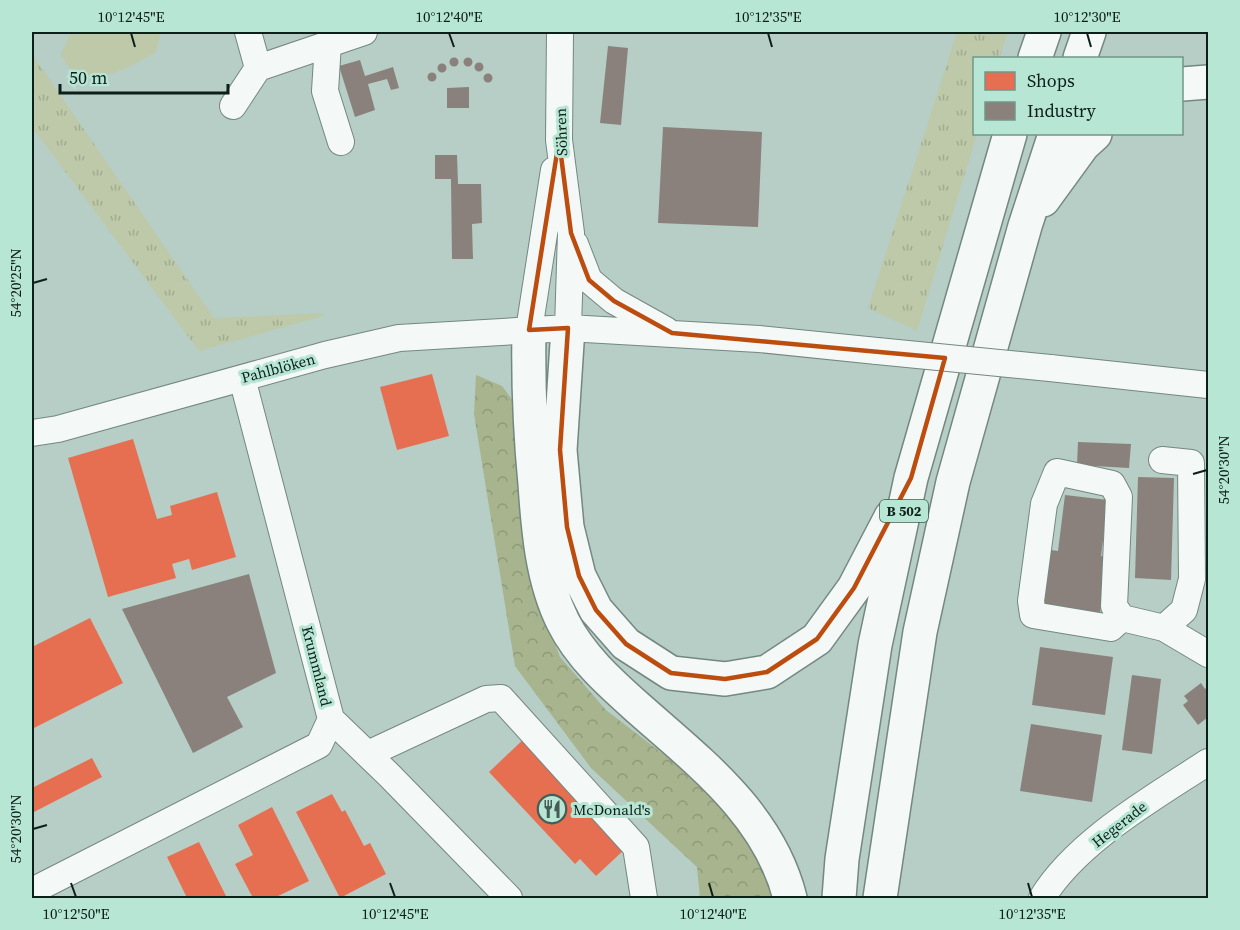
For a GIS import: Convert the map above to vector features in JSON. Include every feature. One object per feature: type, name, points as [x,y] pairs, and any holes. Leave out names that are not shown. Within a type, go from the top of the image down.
[{"type":"highway","points":[[1035,57],[1044,32]]},
{"type":"highway","points":[[1080,57],[1089,32]]},
{"type":"highway","points":[[1183,84],[1209,82]]},
{"type":"highway","name":"B 502","points":[[839,898],[842,859],[874,645],[911,478],[1010,135]]},
{"type":"highway","name":"B 502","points":[[880,898],[920,632],[952,482],[1025,226],[1055,135]]},
{"type":"highway","points":[[1025,226],[1083,145],[1094,135]]},
{"type":"highway","points":[[568,328],[560,450],[567,527],[579,576],[596,610],[626,644],[671,673],[725,679],[767,672],[818,639],[854,588],[911,478]]},
{"type":"highway","points":[[529,330],[528,400],[538,533],[550,586],[563,622],[597,672],[716,776],[756,823],[784,875],[790,898]]},
{"type":"street","points":[[248,32],[258,68]]},
{"type":"street","points":[[233,106],[258,68],[364,32]]},
{"type":"street","name":"Söhren","points":[[560,32],[559,140],[571,233]]},
{"type":"street","points":[[328,43],[326,91],[341,142]]},
{"type":"street","points":[[529,330],[559,140]]},
{"type":"street","points":[[568,328],[571,233]]},
{"type":"street","points":[[571,233],[589,280],[614,302],[672,333]]},
{"type":"street","name":"Pahlblöken","points":[[32,433],[58,429],[386,340],[568,328],[759,339],[1209,385]]},
{"type":"street","name":"Krummland","points":[[32,891],[319,745],[331,719],[242,378]]},
{"type":"street","points":[[1162,460],[1191,464],[1192,475],[1192,579],[1184,610],[1164,628]]},
{"type":"street","points":[[1122,618],[1111,627],[1033,615],[1030,601],[1044,504],[1057,472],[1112,484],[1119,497],[1114,606],[1122,618],[1164,628],[1209,654]]},
{"type":"street","points":[[368,754],[486,699],[501,698],[636,847],[644,898]]},
{"type":"street","points":[[331,719],[509,898]]},
{"type":"street","name":"Hegerade","points":[[1042,898],[1052,881],[1115,823],[1209,762]]},
{"type":"highlighted area","points":[[559,140],[571,233],[589,280],[614,301],[672,333],[945,358],[911,478],[854,588],[817,639],[767,672],[725,679],[671,673],[626,644],[596,610],[579,576],[567,527],[560,450],[568,328],[529,330]]},
{"type":"green space","points":[[71,32],[161,32],[156,52],[119,71],[92,76],[80,74],[69,67],[61,54]]},
{"type":"green space","points":[[957,32],[1008,32],[999,57],[973,57],[973,135],[977,135],[917,331],[868,308]]},
{"type":"green space","points":[[32,54],[214,318],[326,313],[320,317],[199,351],[32,127]]},
{"type":"green space","points":[[476,375],[502,386],[514,402],[528,572],[560,657],[606,710],[711,791],[747,830],[780,898],[700,898],[697,867],[591,768],[515,666],[474,414]]},
{"type":"building: Shops","points":[[432,374],[449,436],[397,450],[380,387]]},
{"type":"building: Shops","points":[[133,439],[157,519],[172,515],[170,506],[217,492],[236,557],[192,570],[189,559],[172,564],[176,578],[108,597],[68,458]]},
{"type":"building: Shops","points":[[90,618],[123,683],[32,729],[32,647]]},
{"type":"building: Shops","points":[[527,736],[624,850],[596,876],[580,859],[575,864],[489,772]]},
{"type":"building: Shops","points":[[92,758],[102,777],[32,813],[32,788]]},
{"type":"building: Shops","points":[[332,794],[342,812],[345,810],[364,846],[370,843],[386,874],[340,898],[296,812]]},
{"type":"building: Shops","points":[[272,807],[309,881],[274,898],[253,898],[235,864],[253,855],[238,825]]},
{"type":"building: Shops","points":[[199,842],[227,898],[187,898],[167,857]]},
{"type":"building: Industry","points":[[608,46],[628,48],[621,125],[600,123]]},
{"type":"building: Industry","points":[[454,58],[458,62],[454,66],[450,62]]},
{"type":"building: Industry","points":[[468,58],[472,62],[468,66],[464,62]]},
{"type":"building: Industry","points":[[360,60],[365,76],[393,67],[399,88],[391,90],[387,79],[368,84],[375,110],[355,117],[339,66]]},
{"type":"building: Industry","points":[[479,63],[483,67],[479,71],[475,67]]},
{"type":"building: Industry","points":[[442,64],[446,68],[442,72],[438,68]]},
{"type":"building: Industry","points":[[432,73],[436,77],[432,81],[428,77]]},
{"type":"building: Industry","points":[[488,74],[492,78],[488,82],[484,78]]},
{"type":"building: Industry","points":[[469,87],[469,108],[447,108],[447,88]]},
{"type":"building: Industry","points":[[663,127],[762,132],[758,227],[658,223]]},
{"type":"building: Industry","points":[[435,155],[457,155],[458,184],[481,184],[482,223],[472,224],[473,259],[452,259],[451,179],[435,179]]},
{"type":"building: Industry","points":[[1078,442],[1131,444],[1129,468],[1077,465]]},
{"type":"building: Industry","points":[[1138,477],[1174,478],[1171,580],[1135,578]]},
{"type":"building: Industry","points":[[1065,495],[1108,500],[1101,556],[1107,557],[1100,613],[1044,606],[1051,550],[1058,551]]},
{"type":"building: Industry","points":[[249,574],[276,673],[227,697],[243,727],[193,753],[122,609]]},
{"type":"building: Industry","points":[[1040,647],[1113,657],[1105,715],[1032,705]]},
{"type":"building: Industry","points":[[1132,675],[1161,679],[1152,754],[1122,750]]},
{"type":"building: Industry","points":[[1201,683],[1205,689],[1208,686],[1208,717],[1198,725],[1183,705],[1188,701],[1184,696]]},
{"type":"building: Industry","points":[[1031,724],[1102,735],[1092,802],[1020,791]]},
{"type":"place","name":"McDonald's","points":[[552,809]]}]
